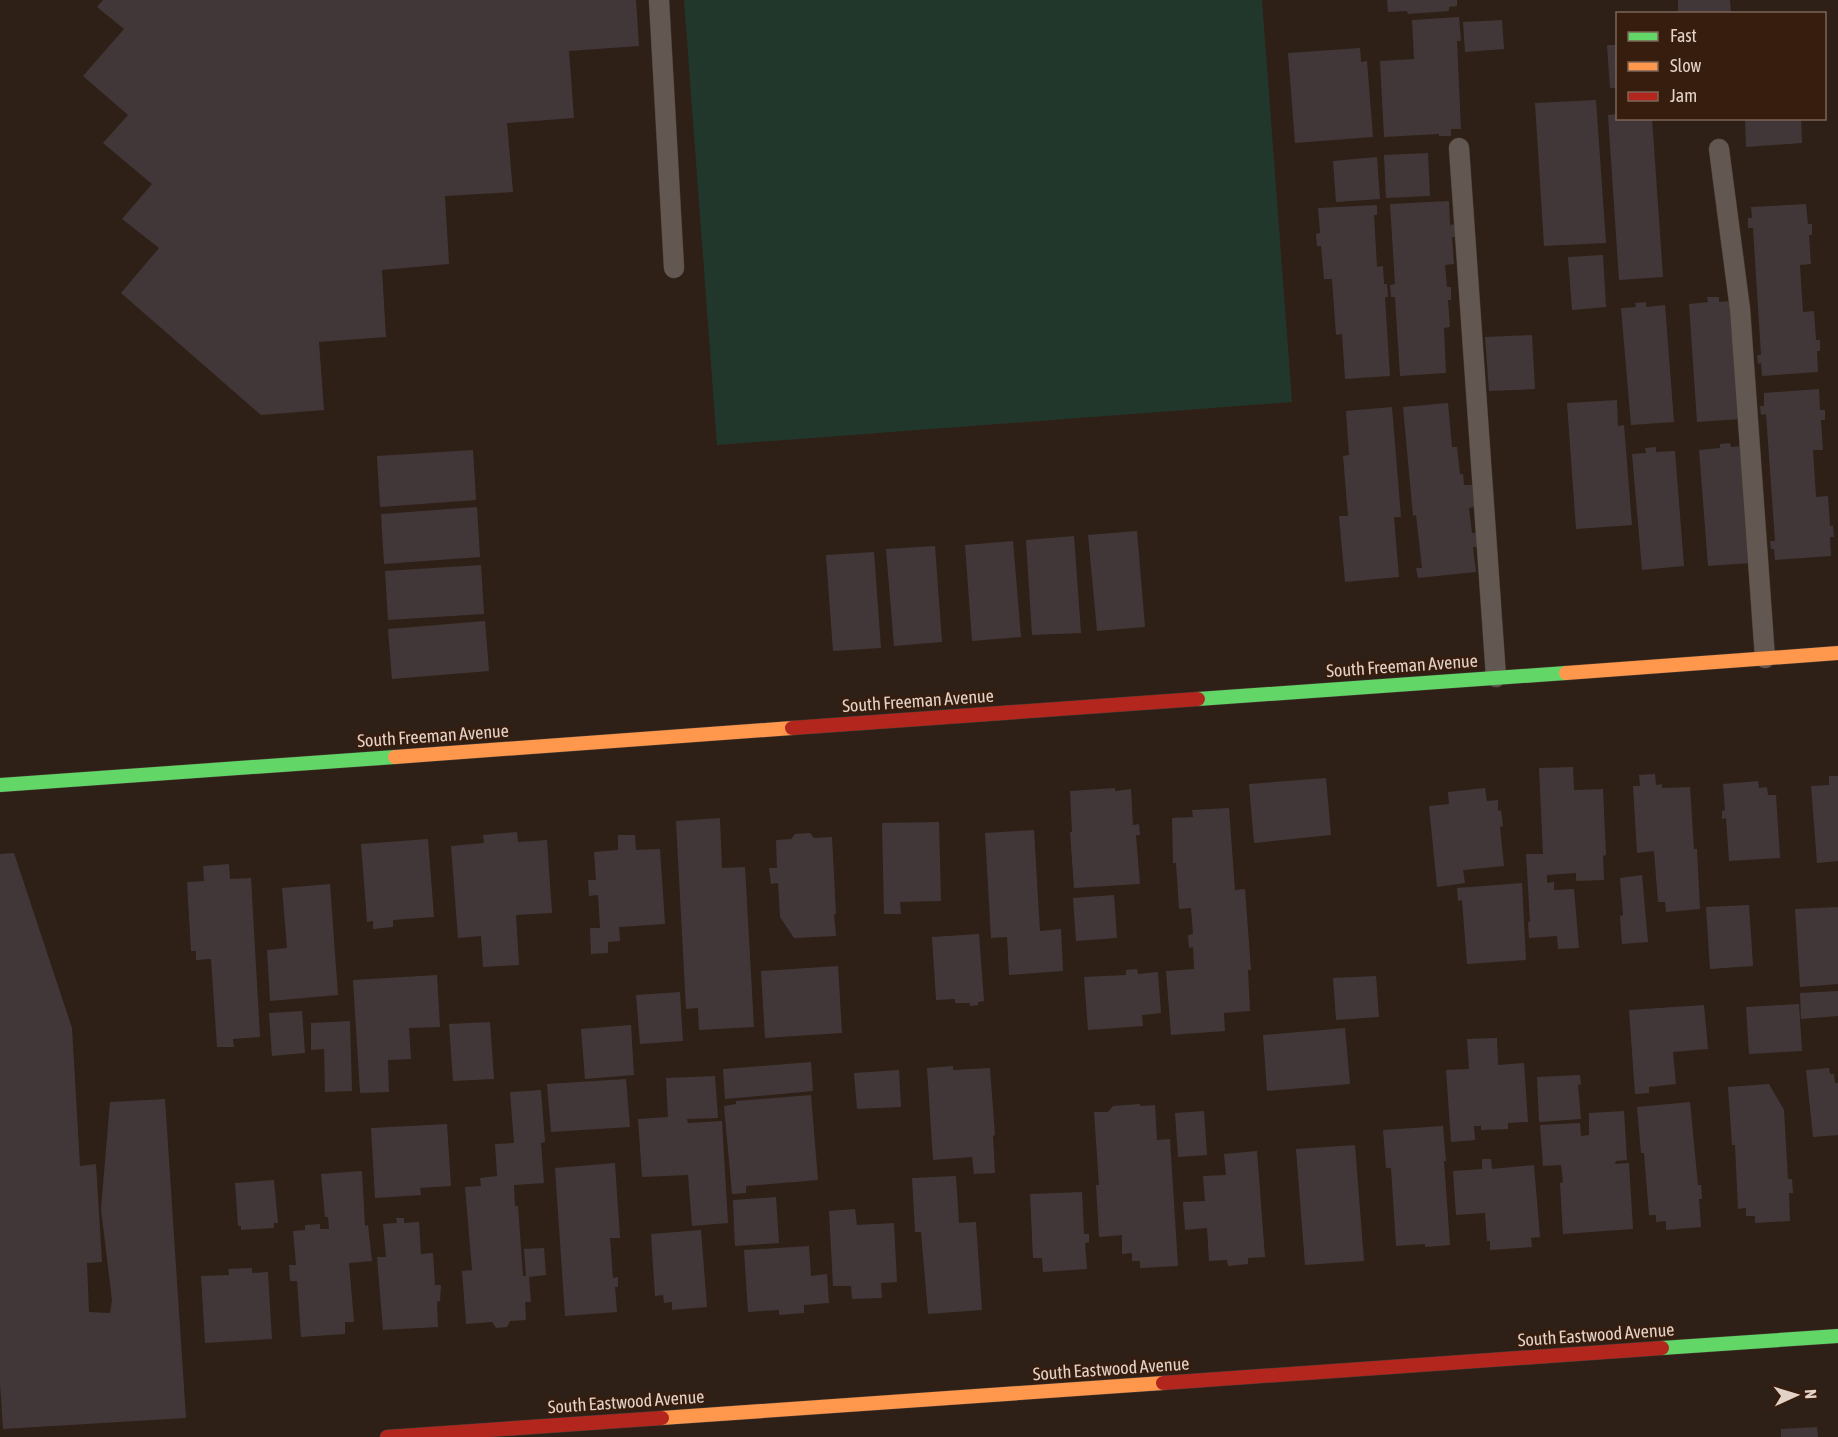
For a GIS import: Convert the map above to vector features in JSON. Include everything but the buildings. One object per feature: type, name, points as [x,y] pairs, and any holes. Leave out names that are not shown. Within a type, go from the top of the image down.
[{"type":"street","name":"South Freeman Avenue","points":[[0,785],[1838,653]]},
{"type":"street","name":"South Eastwood Avenue","points":[[387,1437],[1838,1336]]},
{"type":"lane","points":[[658,0],[674,268]]},
{"type":"lane","points":[[1459,148],[1496,677]]},
{"type":"lane","points":[[1719,149],[1740,309],[1765,658]]},
{"type":"green space","points":[[684,0],[1262,0],[1292,402],[717,445]]},
{"type":"traffic: fast","points":[[1198,699],[1566,673]]},
{"type":"traffic: fast","points":[[0,785],[395,757]]},
{"type":"traffic: fast","points":[[1662,1348],[1838,1336]]},
{"type":"traffic: slow","points":[[1566,673],[1838,653]]},
{"type":"traffic: slow","points":[[395,757],[792,728]]},
{"type":"traffic: slow","points":[[662,1418],[1163,1383]]},
{"type":"traffic: jam","points":[[792,728],[1198,699]]},
{"type":"traffic: jam","points":[[1163,1383],[1662,1348]]},
{"type":"traffic: jam","points":[[387,1437],[662,1418]]}]
